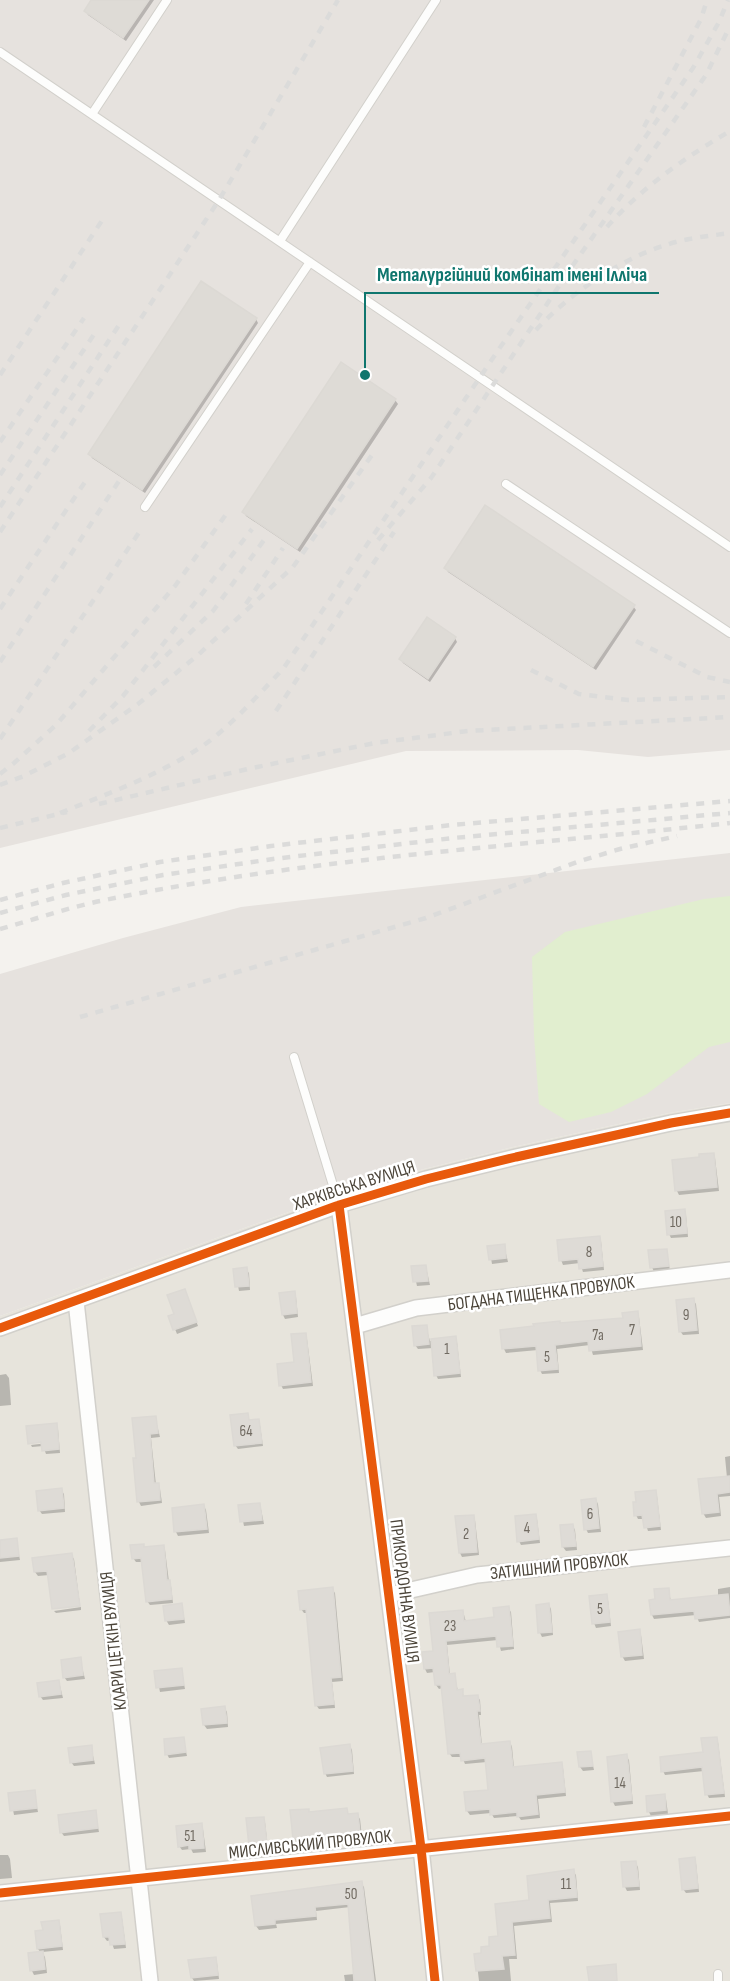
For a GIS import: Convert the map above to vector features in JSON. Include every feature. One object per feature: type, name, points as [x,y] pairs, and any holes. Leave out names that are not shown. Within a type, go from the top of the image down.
[{"type":"street","name":"ХАРКІВСЬКА ВУЛИЦЯ","points":[[0,1328],[339,1204],[426,1179],[516,1157],[671,1123],[730,1113]]},
{"type":"street","name":"ПРИКОРДОННА ВУЛИЦЯ","points":[[339,1204],[421,1848],[435,1981]]},
{"type":"street","name":"БОГДАНА ТИЩЕНКА ПРОВУЛОК","points":[[355,1326],[416,1308],[730,1270]]},
{"type":"street","name":"КЛАРИ ЦЕТКІН ВУЛИЦЯ","points":[[76,1301],[150,1981]]},
{"type":"street","name":"ЗАТИШНИЙ ПРОВУЛОК","points":[[389,1595],[477,1575],[730,1548]]},
{"type":"street","name":"МИСЛИВСЬКИЙ ПРОВУЛОК","points":[[0,1893],[730,1816]]},
{"type":"lane","points":[[92,114],[167,0]]},
{"type":"lane","points":[[280,241],[436,0]]},
{"type":"lane","points":[[0,52],[730,547]]},
{"type":"lane","points":[[145,507],[310,262]]},
{"type":"lane","points":[[506,484],[730,633]]},
{"type":"lane","points":[[294,1057],[339,1204]]},
{"type":"shaded area","points":[[0,0],[730,0],[730,750],[648,757],[578,750],[406,751],[0,848]]},
{"type":"shaded area","points":[[730,853],[730,1103],[669,1113],[424,1169],[336,1195],[0,1316],[0,974],[241,907]]},
{"type":"shaded area","points":[[730,1103],[730,1981],[0,1981],[0,1316],[336,1195],[424,1169],[669,1113]]},
{"type":"green space","points":[[730,896],[730,1042],[709,1047],[647,1094],[611,1112],[569,1122],[539,1104],[532,957],[565,932],[704,899]]},
{"type":"building","points":[[91,0],[149,0],[123,38],[84,11]]},
{"type":"building","points":[[201,281],[257,318],[142,490],[88,454]]},
{"type":"building","points":[[341,362],[396,399],[297,549],[242,512]]},
{"type":"building","points":[[485,505],[635,605],[593,667],[444,568]]},
{"type":"building","points":[[427,617],[456,637],[428,679],[399,659]]},
{"type":"building","points":[[714,1153],[717,1187],[675,1191],[672,1160]]},
{"type":"building","points":[[685,1209],[687,1233],[667,1235],[665,1211]]},
{"type":"building","points":[[600,1236],[603,1266],[579,1269],[578,1259],[559,1261],[557,1240]]},
{"type":"building","points":[[505,1244],[506,1258],[489,1260],[487,1246]]},
{"type":"building","points":[[667,1249],[669,1266],[650,1268],[648,1250]]},
{"type":"building","points":[[426,1265],[428,1281],[413,1282],[411,1266]]},
{"type":"building","points":[[247,1267],[249,1286],[235,1287],[233,1269]]},
{"type":"building","points":[[185,1289],[197,1322],[173,1330],[168,1316],[174,1314],[167,1295]]},
{"type":"building","points":[[295,1291],[297,1313],[282,1315],[279,1293]]},
{"type":"building","points":[[694,1298],[697,1330],[679,1332],[676,1300]]},
{"type":"building","points":[[638,1311],[641,1346],[589,1351],[588,1341],[555,1345],[558,1369],[538,1371],[536,1346],[502,1349],[500,1330],[560,1321],[560,1323],[623,1318],[622,1313]]},
{"type":"building","points":[[427,1325],[429,1344],[414,1346],[412,1326]]},
{"type":"building","points":[[306,1333],[311,1382],[279,1386],[277,1364],[294,1362],[291,1334]]},
{"type":"building","points":[[456,1336],[460,1373],[434,1376],[431,1339]]},
{"type":"building","points":[[248,1413],[249,1420],[259,1419],[262,1443],[234,1446],[230,1415]]},
{"type":"building","points":[[156,1416],[158,1433],[150,1434],[154,1483],[159,1483],[160,1500],[137,1502],[132,1418]]},
{"type":"building","points":[[57,1423],[59,1449],[42,1451],[41,1442],[28,1444],[26,1426]]},
{"type":"building","points":[[730,1476],[730,1492],[717,1494],[719,1512],[702,1514],[698,1479]]},
{"type":"building","points":[[62,1488],[64,1508],[38,1511],[36,1491]]},
{"type":"building","points":[[656,1490],[660,1526],[644,1528],[642,1515],[634,1516],[635,1492]]},
{"type":"building","points":[[596,1498],[599,1528],[584,1530],[581,1500]]},
{"type":"building","points":[[260,1503],[262,1520],[240,1522],[238,1505]]},
{"type":"building","points":[[204,1504],[207,1529],[174,1532],[172,1508]]},
{"type":"building","points":[[536,1514],[539,1539],[517,1542],[515,1516]]},
{"type":"building","points":[[474,1515],[477,1552],[459,1553],[455,1516]]},
{"type":"building","points":[[573,1524],[576,1546],[562,1547],[560,1525]]},
{"type":"building","points":[[17,1538],[19,1556],[0,1558],[0,1540]]},
{"type":"building","points":[[144,1544],[144,1547],[164,1545],[167,1580],[170,1580],[172,1599],[146,1602],[141,1558],[132,1559],[130,1545]]},
{"type":"building","points":[[72,1553],[80,1606],[52,1609],[47,1571],[34,1572],[32,1558]]},
{"type":"building","points":[[333,1587],[341,1677],[331,1678],[334,1704],[315,1706],[306,1609],[300,1610],[298,1591]]},
{"type":"building","points":[[669,1588],[670,1600],[728,1594],[730,1615],[695,1619],[694,1611],[651,1615],[649,1600],[655,1599],[654,1589]]},
{"type":"building","points":[[607,1594],[610,1622],[592,1624],[589,1596]]},
{"type":"building","points":[[182,1603],[184,1619],[165,1621],[163,1606]]},
{"type":"building","points":[[549,1603],[552,1632],[538,1633],[536,1605]]},
{"type":"building","points":[[509,1606],[513,1646],[497,1647],[496,1636],[446,1641],[449,1674],[455,1673],[457,1690],[463,1689],[463,1696],[478,1695],[480,1711],[477,1711],[481,1744],[510,1741],[513,1767],[562,1762],[565,1792],[536,1795],[538,1814],[517,1817],[517,1812],[490,1815],[490,1809],[466,1811],[464,1792],[488,1790],[485,1758],[461,1761],[460,1753],[448,1754],[441,1685],[435,1685],[433,1668],[424,1669],[422,1652],[433,1651],[429,1613],[463,1610],[464,1621],[494,1617],[493,1608]]},
{"type":"building","points":[[640,1629],[642,1655],[621,1657],[618,1632]]},
{"type":"building","points":[[81,1657],[83,1675],[63,1678],[61,1660]]},
{"type":"building","points":[[182,1668],[184,1685],[156,1688],[154,1671]]},
{"type":"building","points":[[59,1680],[61,1694],[39,1697],[37,1683]]},
{"type":"building","points":[[225,1706],[227,1723],[203,1725],[201,1709]]},
{"type":"building","points":[[184,1737],[186,1752],[165,1755],[164,1739]]},
{"type":"building","points":[[717,1737],[724,1793],[705,1795],[702,1767],[661,1772],[660,1757],[703,1752],[701,1738]]},
{"type":"building","points":[[350,1744],[353,1771],[324,1774],[320,1748]]},
{"type":"building","points":[[92,1745],[93,1760],[70,1763],[68,1748]]},
{"type":"building","points":[[591,1751],[593,1766],[579,1767],[577,1752]]},
{"type":"building","points":[[627,1754],[632,1800],[611,1802],[607,1757]]},
{"type":"building","points":[[35,1790],[37,1808],[10,1811],[8,1793]]},
{"type":"building","points":[[665,1794],[666,1810],[647,1812],[646,1796]]},
{"type":"building","points":[[347,1808],[348,1814],[358,1813],[360,1833],[293,1839],[290,1810],[309,1809],[309,1812]]},
{"type":"building","points":[[96,1810],[98,1828],[60,1833],[58,1815]]},
{"type":"building","points":[[264,1817],[267,1844],[249,1846],[246,1818]]},
{"type":"building","points":[[202,1823],[204,1848],[189,1849],[189,1845],[178,1847],[176,1826]]},
{"type":"building","points":[[695,1857],[698,1888],[682,1890],[679,1859]]},
{"type":"building","points":[[636,1861],[639,1886],[623,1887],[621,1862]]},
{"type":"building","points":[[574,1869],[577,1897],[548,1900],[550,1918],[512,1922],[515,1955],[502,1956],[504,1969],[476,1971],[474,1954],[481,1953],[481,1947],[489,1946],[489,1937],[498,1936],[495,1904],[529,1900],[527,1876]]},
{"type":"building","points":[[362,1881],[374,1981],[354,1981],[348,1904],[315,1907],[316,1916],[275,1920],[275,1924],[255,1926],[251,1896]]},
{"type":"building","points":[[121,1912],[125,1944],[110,1945],[109,1937],[103,1937],[100,1914]]},
{"type":"building","points":[[59,1920],[62,1946],[37,1949],[35,1931],[43,1930],[41,1922]]},
{"type":"building","points":[[43,1951],[45,1969],[30,1971],[28,1953]]},
{"type":"building","points":[[216,1957],[218,1975],[191,1978],[188,1960]]},
{"type":"building","points":[[616,1964],[617,1981],[589,1981],[587,1967]]},
{"type":"railway","points":[[0,532],[219,200],[338,0]]},
{"type":"railway","points":[[644,127],[701,19],[707,0]]},
{"type":"railway","points":[[60,813],[115,791],[187,756],[215,737],[235,719],[283,669],[499,349],[693,68],[719,22],[728,0]]},
{"type":"railway","points":[[378,540],[431,478],[571,268],[706,75],[730,26]]},
{"type":"railway","points":[[607,227],[634,199],[665,174],[730,131]]},
{"type":"railway","points":[[0,375],[103,219]]},
{"type":"railway","points":[[536,330],[579,291],[631,259],[674,243],[730,233]]},
{"type":"railway","points":[[0,442],[84,318]]},
{"type":"railway","points":[[0,507],[119,325]]},
{"type":"railway","points":[[0,475],[97,330]]},
{"type":"railway","points":[[0,785],[24,776],[69,753],[138,704],[198,655],[293,567],[372,455]]},
{"type":"railway","points":[[0,609],[87,479]]},
{"type":"railway","points":[[0,662],[119,481]]},
{"type":"railway","points":[[0,774],[56,725],[175,586],[227,513]]},
{"type":"railway","points":[[89,731],[123,696],[252,529]]},
{"type":"railway","points":[[0,739],[140,531]]},
{"type":"railway","points":[[276,711],[394,532]]},
{"type":"railway","points":[[154,667],[213,611],[264,540]]},
{"type":"railway","points":[[246,604],[283,548]]},
{"type":"railway","points":[[636,641],[707,677],[730,682]]},
{"type":"railway","points":[[531,670],[579,694],[628,700],[730,697]]},
{"type":"railway","points":[[99,804],[252,768],[375,743],[468,731],[730,717]]},
{"type":"railway","points":[[0,900],[63,883],[160,862],[271,846],[452,825],[730,801]]},
{"type":"railway","points":[[0,828],[67,812]]},
{"type":"railway","points":[[0,913],[66,895],[163,875],[273,859],[453,838],[730,813]]},
{"type":"railway","points":[[0,929],[100,901],[257,874],[414,854],[730,823]]},
{"type":"railway","points":[[80,1017],[426,918],[580,861],[677,836]]},
{"type":"cycle path","points":[[0,1328],[339,1205],[426,1179],[671,1123],[730,1113]]},
{"type":"cycle path","points":[[339,1205],[421,1848],[435,1981]]},
{"type":"cycle path","points":[[0,1893],[730,1816]]},
{"type":"place","name":"Металургійний комбінат імені Ілліча","points":[[365,375]]}]
